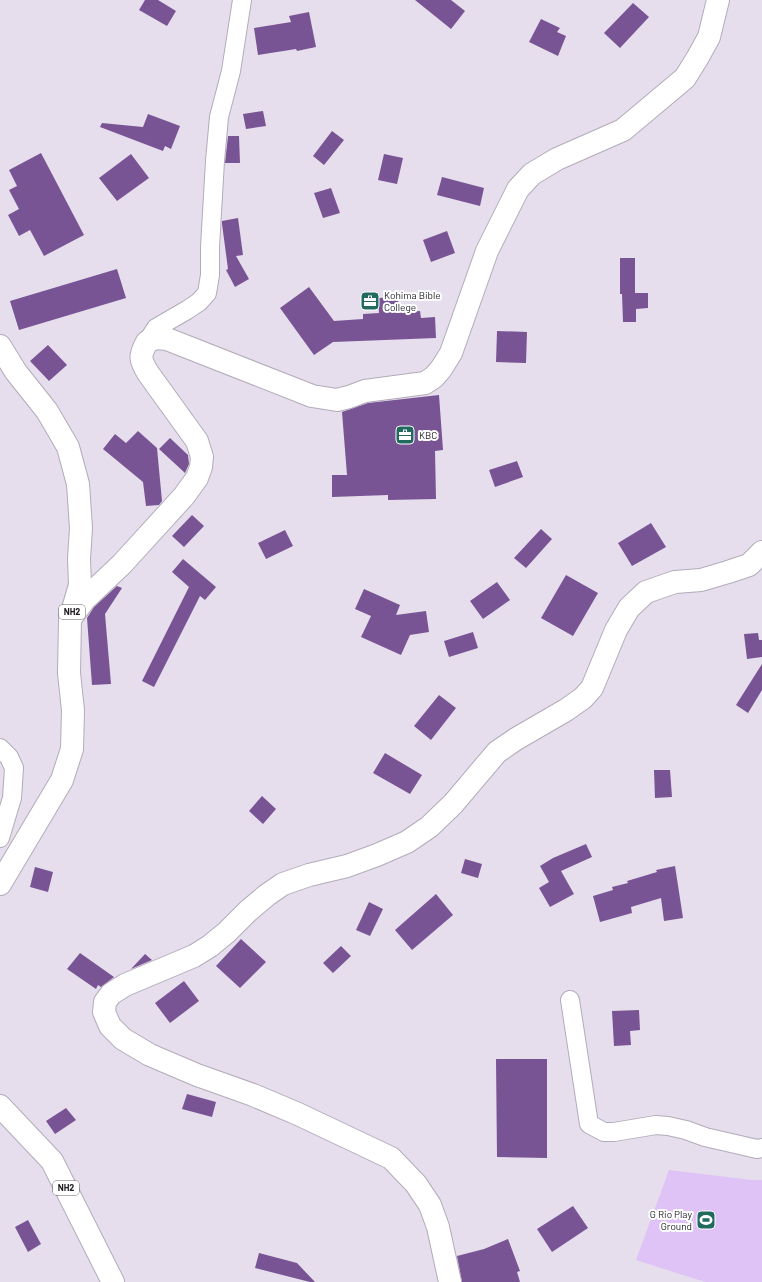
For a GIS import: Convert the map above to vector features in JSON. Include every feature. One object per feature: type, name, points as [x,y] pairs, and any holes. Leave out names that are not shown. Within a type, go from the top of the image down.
[{"type":"main road","points":[[70,619],[85,599],[122,564],[184,496],[197,478],[202,468],[202,458],[197,441],[141,363],[141,353],[147,342],[156,338],[166,339],[312,396],[328,399],[337,400],[365,391],[411,385],[430,380],[441,369],[451,353],[487,251],[518,189],[532,174],[557,159],[623,130],[685,78],[709,37],[718,0]]},
{"type":"main road","name":"NH2","points":[[0,346],[16,372],[47,411],[68,447],[78,484],[81,528],[79,559],[80,586],[70,619],[69,673],[73,710],[72,749],[62,780],[0,884]]},
{"type":"main road","points":[[450,1282],[438,1227],[430,1205],[416,1184],[391,1158],[266,1100],[150,1055],[123,1039],[110,1026],[104,1012],[105,1002],[111,994],[125,984],[194,956],[210,946],[267,894],[283,884],[309,875],[347,866],[377,855],[407,842],[429,827],[453,804],[497,752],[583,698],[592,688],[616,630],[629,608],[646,592],[674,582],[701,580],[749,565],[762,552]]},
{"type":"main road","name":"NH2","points":[[0,1106],[52,1161],[113,1282]]},
{"type":"street","points":[[147,342],[156,328],[199,302],[207,293],[210,275],[210,240],[219,117],[231,70],[242,0]]},
{"type":"street","points":[[0,748],[9,757],[14,768],[12,798],[0,838]]},
{"type":"street","points":[[570,1000],[589,1124],[604,1132],[614,1132],[656,1125],[668,1126],[686,1130],[705,1138],[757,1149],[762,1148]]},
{"type":"shaded area","name":"G Rio Play Ground","points":[[669,1170],[762,1180],[762,1282],[705,1282],[636,1260]]},
{"type":"building","points":[[145,0],[158,0],[176,11],[167,26],[139,10]]},
{"type":"building","points":[[415,0],[451,0],[465,11],[451,29]]},
{"type":"building","points":[[633,3],[649,17],[620,48],[604,33]]},
{"type":"building","points":[[309,12],[316,47],[297,51],[296,49],[258,55],[254,28],[291,22],[289,16]]},
{"type":"building","points":[[541,19],[560,28],[557,32],[566,36],[558,56],[529,42]]},
{"type":"building","points":[[263,111],[266,126],[246,129],[243,114]]},
{"type":"building","points":[[148,114],[180,126],[171,149],[165,146],[163,151],[100,127],[102,123],[143,127]]},
{"type":"building","points":[[332,131],[344,140],[324,165],[313,156]]},
{"type":"building","points":[[228,136],[239,136],[240,163],[225,163]]},
{"type":"building","points":[[41,153],[84,235],[44,256],[30,230],[19,236],[8,215],[19,209],[9,190],[17,186],[9,170]]},
{"type":"building","points":[[131,154],[149,178],[117,201],[99,178]]},
{"type":"building","points":[[384,154],[403,158],[397,184],[378,180]]},
{"type":"building","points":[[442,177],[484,188],[480,206],[437,195]]},
{"type":"building","points":[[331,188],[340,213],[323,218],[314,193]]},
{"type":"building","points":[[238,218],[243,255],[236,256],[249,279],[235,287],[226,270],[228,269],[222,221]]},
{"type":"building","points":[[447,231],[455,253],[431,262],[423,240]]},
{"type":"building","points":[[620,258],[635,258],[635,293],[648,293],[648,308],[636,309],[636,322],[623,322],[622,294],[620,294]]},
{"type":"building","points":[[117,269],[126,298],[19,330],[10,301]]},
{"type":"building","points":[[309,287],[334,321],[363,319],[363,314],[379,313],[378,298],[398,297],[399,312],[420,311],[421,318],[435,317],[436,338],[333,342],[314,355],[280,308]]},
{"type":"building","points":[[497,331],[527,332],[526,363],[496,362]]},
{"type":"building","points":[[48,345],[67,365],[49,381],[30,361]]},
{"type":"building","points":[[439,395],[443,450],[435,451],[436,499],[388,500],[388,495],[332,497],[332,475],[347,475],[342,412],[368,403]]},
{"type":"building","points":[[138,431],[157,448],[162,501],[159,505],[146,506],[143,482],[103,449],[115,434],[126,443]]},
{"type":"building","points":[[170,438],[188,455],[189,464],[185,473],[159,449]]},
{"type":"building","points":[[517,461],[523,477],[495,487],[489,470]]},
{"type":"building","points":[[192,515],[204,526],[184,547],[172,536]]},
{"type":"building","points":[[651,523],[666,547],[632,566],[618,543]]},
{"type":"building","points":[[541,529],[552,539],[526,568],[514,558]]},
{"type":"building","points":[[285,530],[293,546],[266,559],[258,543]]},
{"type":"building","points":[[183,559],[216,587],[205,600],[200,596],[154,687],[142,681],[189,587],[172,572]]},
{"type":"building","points":[[566,575],[598,593],[573,636],[541,618]]},
{"type":"building","points":[[497,582],[510,600],[483,619],[470,601]]},
{"type":"building","points":[[117,586],[122,588],[105,614],[111,684],[92,685],[87,618],[94,607]]},
{"type":"building","points":[[364,589],[400,605],[396,615],[426,611],[429,632],[410,635],[401,655],[361,637],[371,616],[355,609]]},
{"type":"building","points":[[473,632],[478,648],[449,657],[444,641]]},
{"type":"building","points":[[758,633],[759,640],[762,640],[762,657],[747,659],[744,634]]},
{"type":"building","points":[[762,664],[762,690],[748,713],[736,705]]},
{"type":"building","points":[[439,695],[456,708],[431,740],[414,726]]},
{"type":"building","points":[[385,753],[422,775],[410,794],[373,773]]},
{"type":"building","points":[[654,770],[670,770],[672,797],[655,798]]},
{"type":"building","points":[[262,796],[276,809],[263,824],[249,811]]},
{"type":"building","points":[[586,844],[592,857],[561,871],[574,894],[550,907],[539,888],[549,882],[540,866],[553,858]]},
{"type":"building","points":[[465,859],[482,864],[478,878],[461,873]]},
{"type":"building","points":[[675,866],[683,918],[664,921],[661,898],[631,907],[632,913],[600,922],[593,896],[613,890],[612,887],[628,883],[627,881],[657,872],[656,870]]},
{"type":"building","points":[[35,867],[53,872],[48,892],[30,887]]},
{"type":"building","points":[[436,894],[453,915],[412,950],[395,930]]},
{"type":"building","points":[[369,902],[383,909],[370,936],[356,930]]},
{"type":"building","points":[[241,939],[266,962],[240,988],[216,966]]},
{"type":"building","points":[[341,946],[351,956],[333,973],[323,963]]},
{"type":"building","points":[[80,953],[114,977],[101,987],[98,985],[96,989],[67,969]]},
{"type":"building","points":[[145,954],[152,960],[131,969]]},
{"type":"building","points":[[184,981],[199,1001],[170,1023],[155,1003]]},
{"type":"building","points":[[639,1010],[640,1030],[630,1031],[631,1045],[614,1046],[612,1011]]},
{"type":"building","points":[[496,1059],[547,1059],[547,1158],[497,1157]]},
{"type":"building","points":[[187,1094],[216,1102],[212,1117],[182,1109]]},
{"type":"building","points":[[66,1108],[76,1120],[55,1134],[46,1121]]},
{"type":"building","points":[[573,1206],[588,1228],[552,1252],[537,1229]]},
{"type":"building","points":[[28,1220],[41,1244],[28,1252],[15,1227]]},
{"type":"building","points":[[508,1239],[520,1271],[517,1272],[520,1282],[462,1282],[457,1256],[484,1249]]},
{"type":"building","points":[[259,1253],[297,1263],[315,1282],[255,1268]]},
{"type":"place","name":"Kohima Bible College","points":[[370,301]]},
{"type":"place","name":"KBC","points":[[405,435]]},
{"type":"place","name":"G Rio Play Ground","points":[[706,1220]]}]
